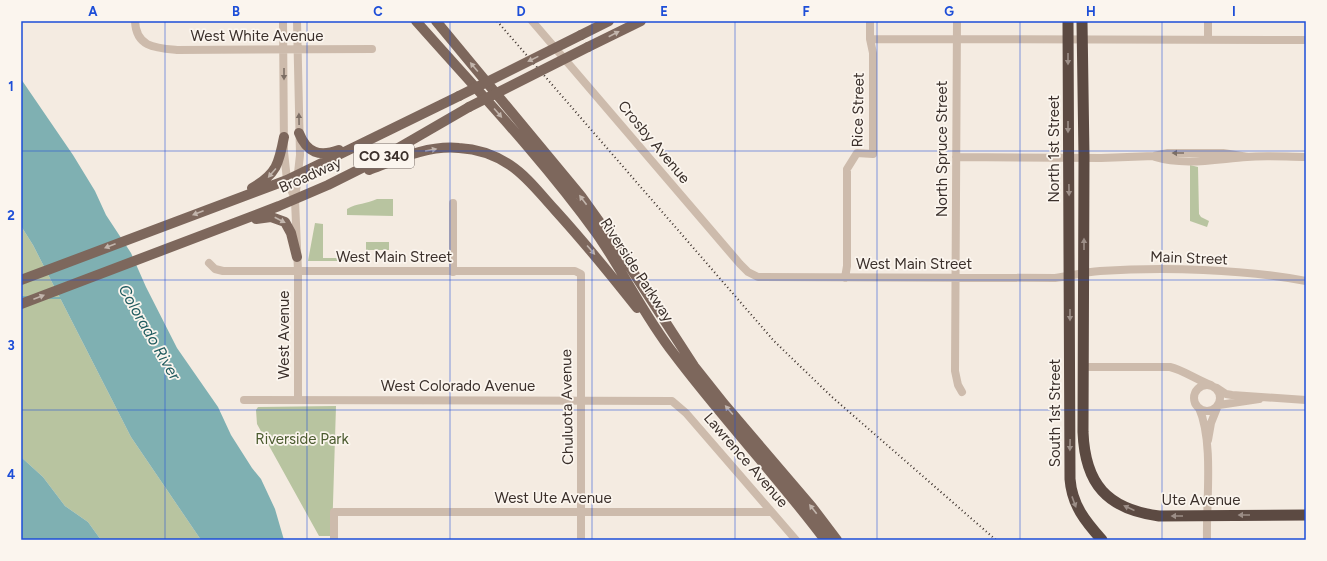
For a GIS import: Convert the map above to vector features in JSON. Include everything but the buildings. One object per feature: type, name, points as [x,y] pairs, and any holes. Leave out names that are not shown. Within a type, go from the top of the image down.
[{"type":"highway","name":"North 1st Street","points":[[1068,21],[1070,276]]},
{"type":"highway","name":"North 1st Street","points":[[1082,21],[1084,274]]},
{"type":"highway","name":"South 1st Street","points":[[1084,274],[1084,451],[1089,471],[1103,491]]},
{"type":"highway","name":"South 1st Street","points":[[1070,276],[1071,489],[1078,510],[1102,540]]},
{"type":"highway","name":"Ute Avenue","points":[[1103,491],[1115,502],[1142,514],[1159,516],[1306,515]]},
{"type":"main road","name":"Riverside Parkway","points":[[416,21],[452,59],[564,190],[598,235],[672,352],[713,405],[794,500],[825,540]]},
{"type":"main road","name":"Riverside Parkway","points":[[436,21],[581,196],[611,238],[694,366],[725,406],[812,507],[837,540]]},
{"type":"main road","name":"Broadway","points":[[21,280],[287,180],[609,21]]},
{"type":"main road","name":"Broadway","points":[[21,304],[295,200],[328,185],[374,162],[469,107],[641,21]]},
{"type":"main road","points":[[299,133],[306,146],[314,152],[326,154],[371,139]]},
{"type":"main road","points":[[212,208],[254,187],[270,176],[277,167],[284,136]]},
{"type":"main road","points":[[328,185],[405,157],[435,149],[472,149],[496,157],[518,171],[591,249],[672,352]]},
{"type":"main road","points":[[215,230],[255,220],[277,218],[285,222],[288,226],[297,257]]},
{"type":"street","name":"West White Avenue","points":[[135,21],[136,34],[144,42],[161,49],[372,49]]},
{"type":"street","points":[[283,21],[284,136],[287,180],[295,200]]},
{"type":"street","points":[[295,200],[299,174],[297,21]]},
{"type":"street","name":"Crosby Avenue","points":[[532,21],[740,264],[748,272],[758,277]]},
{"type":"street","name":"Rice Street","points":[[845,278],[847,266],[848,169],[857,153],[873,154],[873,54],[870,39],[870,21]]},
{"type":"street","name":"North Spruce Street","points":[[957,21],[956,372],[958,385],[962,392]]},
{"type":"street","points":[[1208,21],[1208,40]]},
{"type":"street","points":[[870,39],[1306,40]]},
{"type":"street","points":[[956,157],[1154,156],[1167,161],[1223,160],[1248,157],[1306,157]]},
{"type":"street","name":"West Avenue","points":[[295,200],[298,270],[298,400]]},
{"type":"street","points":[[453,203],[453,272]]},
{"type":"street","name":"West Main Street","points":[[209,263],[215,269],[223,270],[453,272],[575,271],[581,274]]},
{"type":"street","name":"Main Street","points":[[1070,276],[1098,271],[1184,270],[1273,276],[1306,281]]},
{"type":"street","name":"Chuluota Avenue","points":[[581,274],[581,540]]},
{"type":"street","name":"West Main Street","points":[[758,277],[1055,278],[1070,276]]},
{"type":"street","points":[[1084,367],[1166,367],[1177,369],[1188,376],[1226,394],[1306,400]]},
{"type":"street","points":[[1188,376],[1192,386],[1194,402],[1204,423],[1207,444],[1207,540]]},
{"type":"street","points":[[1194,396],[1199,387],[1214,387]]},
{"type":"street","points":[[1207,444],[1212,418],[1221,396],[1214,387]]},
{"type":"street","points":[[1198,408],[1208,412],[1218,406],[1253,401],[1263,397]]},
{"type":"street","name":"West Colorado Avenue","points":[[244,400],[672,402]]},
{"type":"street","name":"Lawrence Avenue","points":[[672,402],[686,412],[796,540]]},
{"type":"street","name":"West Ute Avenue","points":[[334,540],[334,512],[771,512]]},
{"type":"green space","points":[[1190,165],[1198,167],[1199,214],[1201,217],[1209,221],[1207,227],[1190,221]]},
{"type":"green space","points":[[377,199],[393,199],[393,216],[347,215],[347,209]]},
{"type":"green space","points":[[315,223],[323,224],[323,258],[349,258],[350,261],[308,261]]},
{"type":"green space","points":[[21,226],[33,245],[131,437],[201,540],[101,540],[88,522],[65,506],[43,477],[21,457]]},
{"type":"green space","points":[[366,242],[389,242],[389,250],[366,250]]},
{"type":"green space","name":"Riverside Park","points":[[336,406],[332,536],[319,536],[257,424],[256,410],[258,407]]},
{"type":"water","name":"Colorado River","points":[[21,79],[73,155],[95,191],[106,215],[131,253],[146,287],[177,348],[218,407],[231,435],[252,468],[261,479],[275,509],[284,540],[201,540],[131,437],[33,245],[21,226]]},
{"type":"water","points":[[21,457],[43,477],[65,506],[88,522],[101,540],[21,540]]},
{"type":"waterway","points":[[21,297],[28,297]]},
{"type":"waterway","points":[[50,298],[62,298]]},
{"type":"railway","points":[[497,21],[774,341],[832,397],[996,540]]}]
